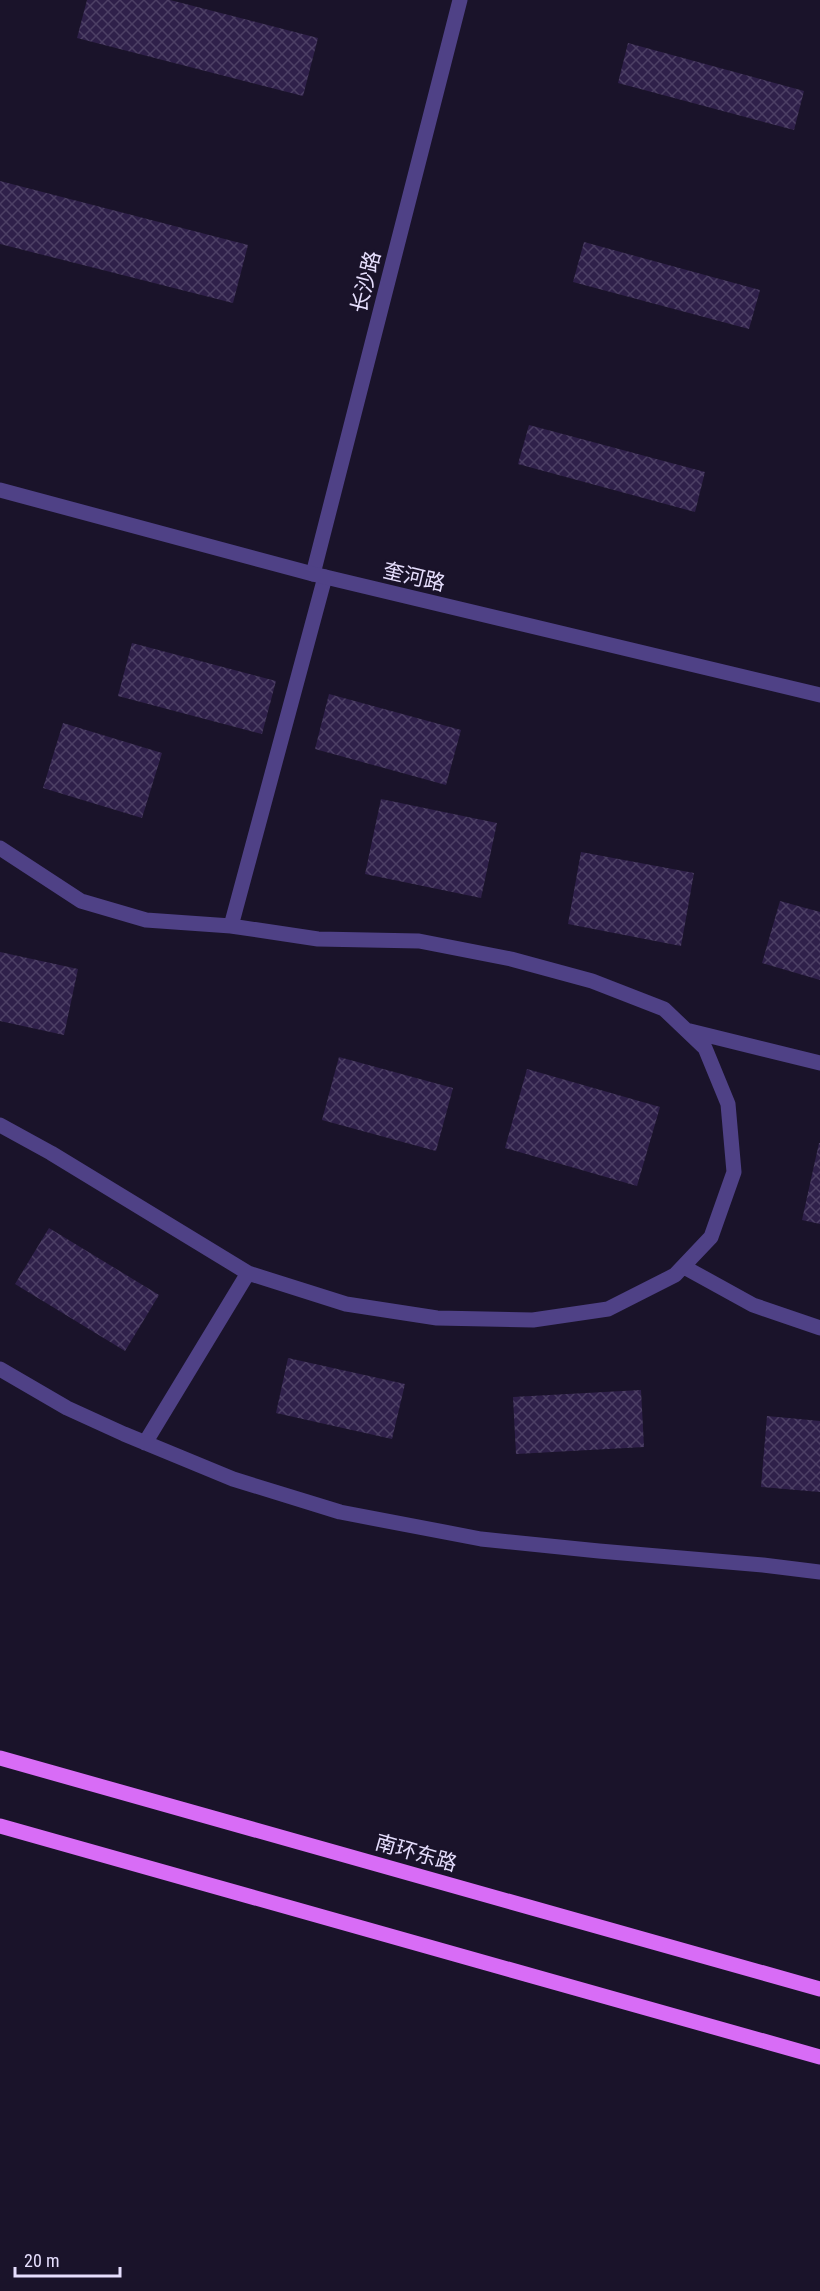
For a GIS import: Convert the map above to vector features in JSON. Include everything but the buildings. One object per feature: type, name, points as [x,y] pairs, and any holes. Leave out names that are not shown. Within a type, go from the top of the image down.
[{"type":"main road","name":"南环东路","points":[[0,1758],[820,1989]]},
{"type":"main road","points":[[0,1826],[820,2057]]},
{"type":"street","name":"长沙路","points":[[231,926],[460,0]]},
{"type":"street","name":"奎河路","points":[[0,490],[319,576],[820,695]]},
{"type":"street","points":[[0,848],[81,901],[146,920],[231,926],[318,939],[419,941],[511,959],[592,981],[664,1009],[705,1048],[728,1104],[734,1172],[711,1237],[684,1267],[675,1275],[608,1309],[533,1320],[437,1318],[346,1304],[248,1273],[0,1125]]},
{"type":"street","points":[[685,1029],[820,1063]]},
{"type":"street","points":[[684,1267],[753,1305],[820,1328]]},
{"type":"street","points":[[145,1443],[248,1273]]},
{"type":"street","points":[[0,1368],[67,1408],[145,1443],[233,1479],[340,1512],[470,1537],[820,1572]]}]
